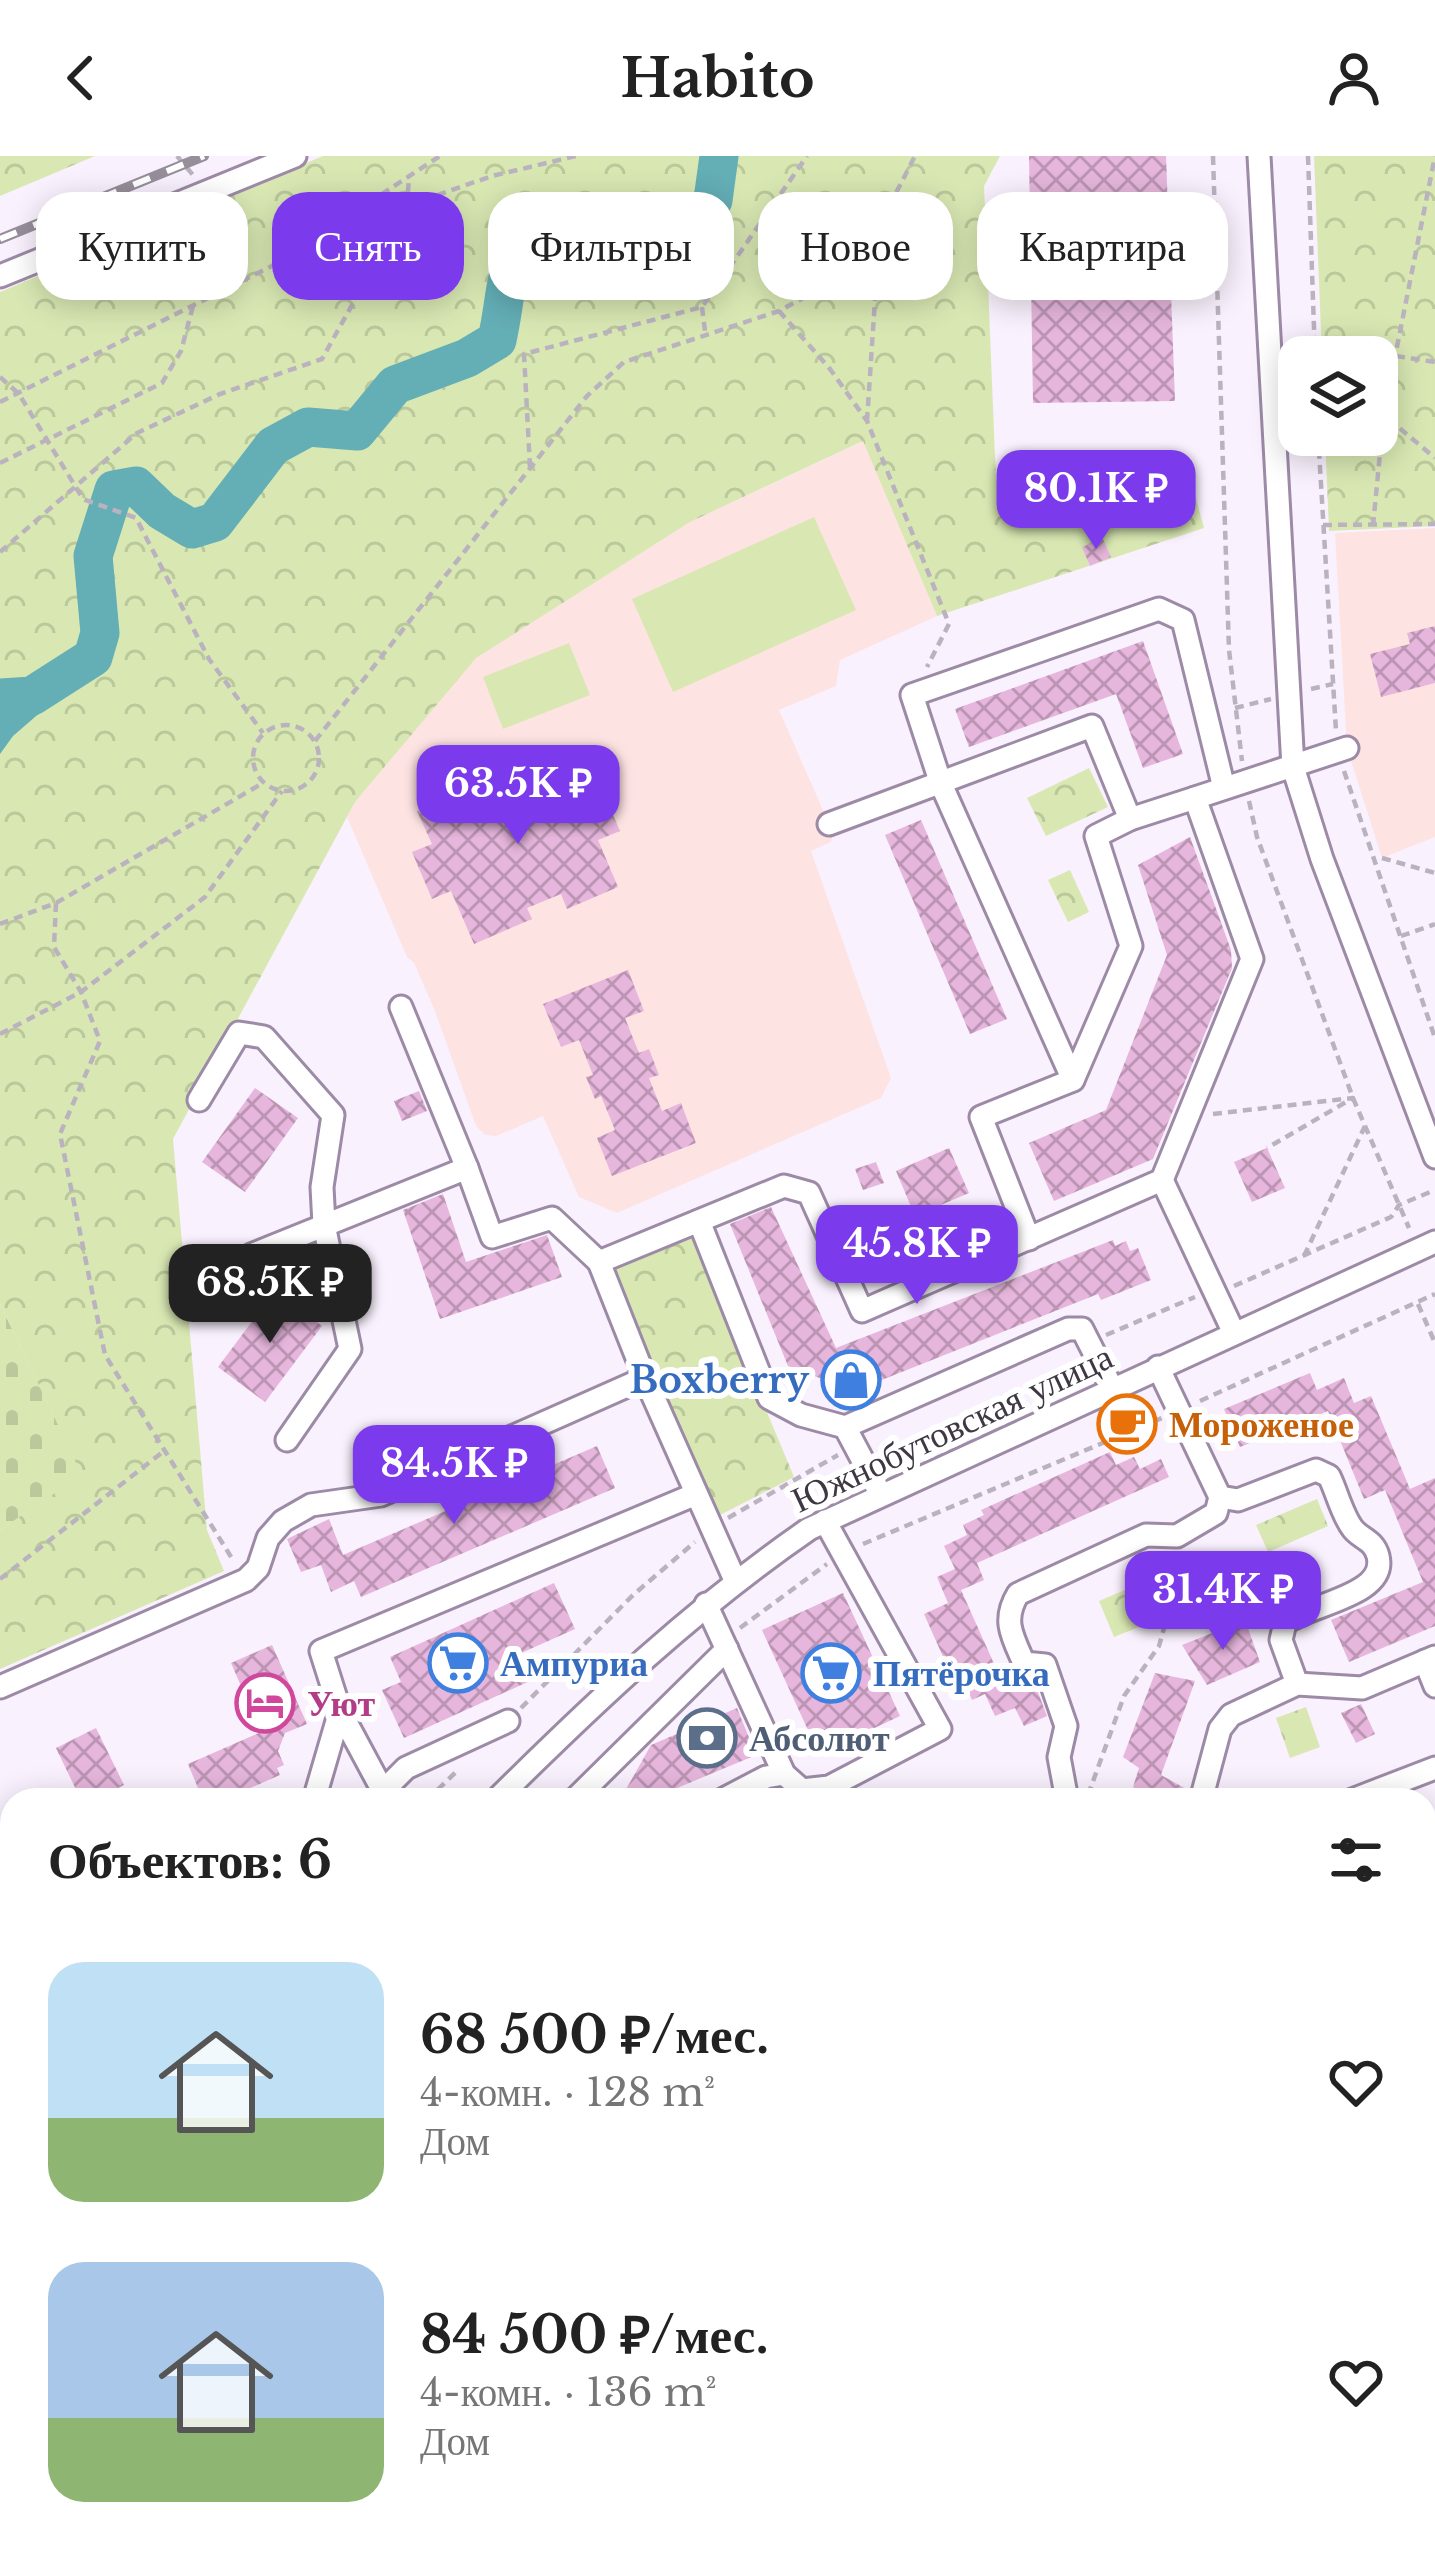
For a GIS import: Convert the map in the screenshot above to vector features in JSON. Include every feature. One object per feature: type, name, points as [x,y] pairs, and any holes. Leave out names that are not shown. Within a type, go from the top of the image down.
[{"type":"street","points":[[206,192],[295,156]]},
{"type":"street","points":[[1259,156],[1293,766],[1322,859],[1435,1157]]},
{"type":"street","points":[[0,276],[36,261]]},
{"type":"street","points":[[1073,1081],[941,784],[912,694],[1160,609],[1183,620],[1224,788]]},
{"type":"street","points":[[829,824],[1092,726],[1130,818]]},
{"type":"street","points":[[1029,1239],[981,1117],[1073,1081],[1131,946],[1096,836],[1130,818],[1347,748]]},
{"type":"street","points":[[599,1262],[784,1186],[809,1193],[862,1311],[1162,1180],[1252,959],[1195,799]]},
{"type":"street","points":[[401,1006],[492,1237],[552,1218],[599,1262],[735,1580]]},
{"type":"street","points":[[199,1100],[239,1033],[264,1037],[333,1114],[322,1186],[324,1225],[350,1349],[287,1440]]},
{"type":"street","points":[[225,1299],[251,1255],[466,1168]]},
{"type":"street","points":[[1162,1180],[1234,1333]]},
{"type":"street","points":[[699,1221],[769,1398],[850,1436],[880,1493]]},
{"type":"street","name":"Южнобутовская улица","points":[[508,1788],[606,1691],[706,1604],[825,1520],[1435,1242]]},
{"type":"street","points":[[850,1436],[1068,1329],[1082,1329],[1092,1342],[1112,1388]]},
{"type":"street","points":[[1065,1788],[1059,1757],[1066,1726],[1045,1665],[1024,1663],[1008,1627],[1008,1610],[1018,1594],[1146,1535],[1177,1537],[1216,1513],[1220,1497],[1158,1367]]},
{"type":"street","points":[[0,1688],[246,1580],[259,1568],[268,1538],[283,1521],[311,1505],[381,1495],[645,1378]]},
{"type":"street","points":[[1220,1497],[1238,1500],[1316,1470],[1330,1476],[1354,1531],[1368,1539],[1378,1556],[1378,1574],[1369,1587],[1296,1614],[1285,1623],[1281,1640],[1297,1684]]},
{"type":"street","points":[[376,1788],[340,1711],[321,1651],[696,1494]]},
{"type":"street","points":[[820,1788],[940,1730],[825,1520]]},
{"type":"street","points":[[706,1604],[784,1774],[800,1788]]},
{"type":"street","points":[[586,1788],[725,1645]]},
{"type":"street","points":[[1204,1788],[1220,1729],[1231,1715],[1297,1684],[1362,1688],[1430,1659],[1435,1686]]},
{"type":"street","points":[[318,1788],[340,1711]]},
{"type":"street","points":[[386,1788],[406,1768],[508,1720]]},
{"type":"street","points":[[1409,1788],[1435,1768]]},
{"type":"street","points":[[745,1788],[784,1774]]},
{"type":"path","points":[[177,156],[206,192]]},
{"type":"path","points":[[248,278],[440,156]]},
{"type":"path","points":[[447,192],[576,156]]},
{"type":"path","points":[[530,469],[524,354],[702,307],[807,156]]},
{"type":"path","points":[[896,192],[915,156]]},
{"type":"path","points":[[1308,156],[1314,336]]},
{"type":"path","points":[[1398,346],[1435,156]]},
{"type":"path","points":[[408,192],[409,177]]},
{"type":"path","points":[[0,402],[206,300]]},
{"type":"path","points":[[0,552],[137,433],[220,394],[322,359],[355,300]]},
{"type":"path","points":[[315,741],[587,396],[624,362],[800,300]]},
{"type":"path","points":[[867,421],[875,300]]},
{"type":"path","points":[[0,463],[162,383],[181,351],[193,307]]},
{"type":"path","points":[[702,307],[706,334]]},
{"type":"path","points":[[779,311],[867,421],[950,624],[912,694]]},
{"type":"path","points":[[1398,356],[1435,362]]},
{"type":"path","points":[[0,377],[20,394],[82,500],[136,518],[209,658],[263,733]]},
{"type":"path","points":[[1398,426],[1435,458]]},
{"type":"path","points":[[1373,526],[1378,456]]},
{"type":"path","points":[[1322,525],[1435,524]]},
{"type":"path","points":[[280,725],[297,726],[315,741],[317,772],[303,787],[282,791],[263,782],[253,763],[253,751],[263,733],[280,725]]},
{"type":"path","points":[[0,924],[56,903],[263,782]]},
{"type":"path","points":[[0,1034],[82,992],[205,897],[282,791]]},
{"type":"path","points":[[1382,858],[1435,873]]},
{"type":"path","points":[[56,903],[54,947],[82,992],[100,1041],[60,1134],[105,1355],[246,1580]]},
{"type":"path","points":[[1400,937],[1435,924]]},
{"type":"path","points":[[1188,1117],[1353,1098],[1267,1148]]},
{"type":"path","points":[[1304,1256],[1365,1126]]},
{"type":"path","points":[[1092,1342],[1213,1288],[1233,1286],[1304,1256],[1391,1217],[1399,1205],[1435,1190]]},
{"type":"path","points":[[725,1645],[843,1553],[1179,1411],[1435,1294]]},
{"type":"path","points":[[1418,1302],[1435,1343]]},
{"type":"path","points":[[508,1720],[633,1595],[712,1528],[850,1436]]},
{"type":"path","points":[[0,1579],[164,1451]]},
{"type":"path","points":[[1090,1788],[1124,1696],[1159,1646],[1191,1530]]},
{"type":"path","points":[[439,1788],[471,1757]]},
{"type":"shaded area","points":[[864,441],[937,616],[840,660],[836,686],[779,710],[833,833],[831,842],[811,851],[891,1078],[881,1098],[617,1213],[579,1197],[543,1116],[496,1136],[485,1135],[476,1126],[435,1011],[347,817],[476,657],[690,522]]},
{"type":"shaded area","points":[[1435,528],[1435,837],[1382,858],[1347,748],[1335,533]]},
{"type":"green space","points":[[0,156],[95,156],[0,196]]},
{"type":"green space","points":[[323,156],[1000,156],[984,192],[977,192],[977,300],[989,300],[996,481],[1120,482],[1190,476],[1204,528],[937,616],[863,441],[690,522],[476,658],[355,802],[173,1139],[207,1530],[224,1571],[0,1669],[0,1530],[82,1475],[0,1304],[0,292],[36,277],[36,300],[248,300],[248,192],[238,192]]},
{"type":"green space","points":[[1314,156],[1435,156],[1435,526],[1329,531],[1326,456],[1398,456],[1398,336],[1321,336]]},
{"type":"green space","points":[[814,517],[856,610],[673,692],[632,599]]},
{"type":"green space","points":[[569,643],[590,695],[503,729],[483,677]]},
{"type":"green space","points":[[1089,768],[1108,807],[1046,836],[1027,798]]},
{"type":"green space","points":[[1070,870],[1089,912],[1068,922],[1048,880]]},
{"type":"green space","points":[[694,1237],[794,1477],[718,1516],[611,1271]]},
{"type":"green space","points":[[0,1304],[83,1476],[0,1530]]},
{"type":"green space","points":[[1317,1499],[1328,1526],[1268,1552],[1256,1525]]},
{"type":"green space","points":[[1167,1572],[1182,1610],[1114,1637],[1099,1601]]},
{"type":"green space","points":[[1306,1707],[1320,1747],[1290,1758],[1276,1718]]},
{"type":"water","points":[[93,657],[95,665],[13,736],[0,754],[0,684],[50,680]]},
{"type":"building","points":[[1029,156],[1166,156],[1167,192],[1030,192]]},
{"type":"building","points":[[1031,300],[1171,300],[1175,401],[1033,403]]},
{"type":"building","points":[[1103,539],[1111,557],[1090,566],[1082,547]]},
{"type":"building","points":[[1435,626],[1435,683],[1381,697],[1370,654],[1410,644],[1407,633]]},
{"type":"building","points":[[1143,641],[1183,754],[1143,768],[1116,694],[969,747],[955,709]]},
{"type":"building","points":[[567,751],[587,795],[601,788],[620,831],[598,840],[618,887],[567,909],[561,894],[527,908],[532,919],[474,944],[451,891],[432,899],[412,852],[432,844],[417,811],[481,783],[485,794],[523,778],[520,771]]},
{"type":"building","points":[[921,820],[1007,1019],[970,1034],[885,835]]},
{"type":"building","points":[[1190,837],[1231,950],[1232,968],[1153,1159],[1054,1201],[1029,1143],[1106,1110],[1167,955],[1138,865]]},
{"type":"building","points":[[628,970],[644,1011],[625,1018],[639,1053],[649,1049],[659,1075],[649,1078],[662,1111],[681,1103],[696,1143],[612,1176],[597,1138],[615,1130],[601,1096],[595,1099],[586,1077],[593,1075],[579,1040],[561,1047],[543,1004]]},
{"type":"building","points":[[255,1088],[298,1118],[245,1192],[202,1162]]},
{"type":"building","points":[[419,1091],[427,1111],[402,1121],[394,1101]]},
{"type":"building","points":[[949,1148],[969,1193],[915,1216],[896,1171]]},
{"type":"building","points":[[1267,1148],[1285,1188],[1252,1202],[1234,1162]]},
{"type":"building","points":[[876,1162],[884,1183],[863,1190],[855,1169]]},
{"type":"building","points":[[443,1194],[466,1262],[547,1235],[562,1277],[440,1319],[403,1210]]},
{"type":"building","points":[[771,1207],[836,1348],[1113,1240],[1115,1246],[1126,1241],[1130,1251],[1138,1248],[1151,1280],[1101,1300],[1098,1294],[854,1391],[788,1366],[730,1224]]},
{"type":"building","points":[[275,1291],[322,1326],[265,1402],[218,1367]]},
{"type":"building","points":[[1310,1373],[1317,1390],[1344,1378],[1354,1403],[1371,1396],[1410,1489],[1435,1478],[1435,1626],[1349,1662],[1331,1620],[1423,1582],[1385,1490],[1364,1499],[1328,1411],[1240,1447],[1224,1409]]},
{"type":"building","points":[[597,1446],[615,1488],[361,1597],[354,1581],[331,1592],[321,1565],[301,1572],[287,1539],[329,1519],[343,1555]]},
{"type":"building","points":[[1110,1452],[1116,1465],[1134,1457],[1140,1469],[1161,1459],[1169,1477],[977,1563],[984,1580],[961,1590],[1004,1686],[1033,1679],[1047,1716],[1024,1726],[1015,1708],[995,1716],[985,1694],[972,1700],[961,1675],[953,1679],[924,1614],[948,1603],[937,1577],[955,1569],[944,1546],[967,1535],[963,1525],[984,1515],[981,1510]]},
{"type":"building","name":"Ампуриа","points":[[554,1583],[575,1629],[519,1654],[532,1680],[404,1738],[382,1690],[401,1682],[390,1657]]},
{"type":"building","name":"Пятёрочка","points":[[843,1593],[900,1716],[819,1754],[762,1630]]},
{"type":"building","points":[[1245,1620],[1260,1662],[1207,1685],[1182,1645]]},
{"type":"building","points":[[272,1645],[307,1724],[285,1733],[278,1751],[284,1765],[277,1768],[280,1775],[250,1788],[198,1788],[188,1764],[261,1732],[231,1663]]},
{"type":"building","points":[[1155,1673],[1195,1681],[1161,1775],[1184,1788],[1135,1788],[1139,1768],[1123,1757]]},
{"type":"building","points":[[1361,1704],[1375,1734],[1356,1743],[1341,1713]]},
{"type":"building","points":[[737,1708],[756,1755],[677,1788],[627,1788],[651,1745]]},
{"type":"building","points":[[96,1728],[124,1785],[75,1788],[56,1748]]},
{"type":"waterway","points":[[0,698],[32,696],[93,657],[100,633],[93,556],[114,490],[136,486],[162,511],[192,529],[215,522],[273,446],[308,427],[357,431],[395,385],[467,358],[497,340],[514,260],[551,220],[641,261],[689,226],[713,200],[719,156]]},
{"type":"railway","points":[[0,239],[204,156]]},
{"type":"place","name":"Boxberry","points":[[851,1380]]},
{"type":"place","name":"Мороженое","points":[[1127,1424]]},
{"type":"place","name":"Ампуриа","points":[[458,1663]]},
{"type":"place","name":"Пятёрочка","points":[[831,1673]]},
{"type":"place","name":"Уют","points":[[265,1703]]},
{"type":"place","name":"Абсолют","points":[[707,1738]]}]
